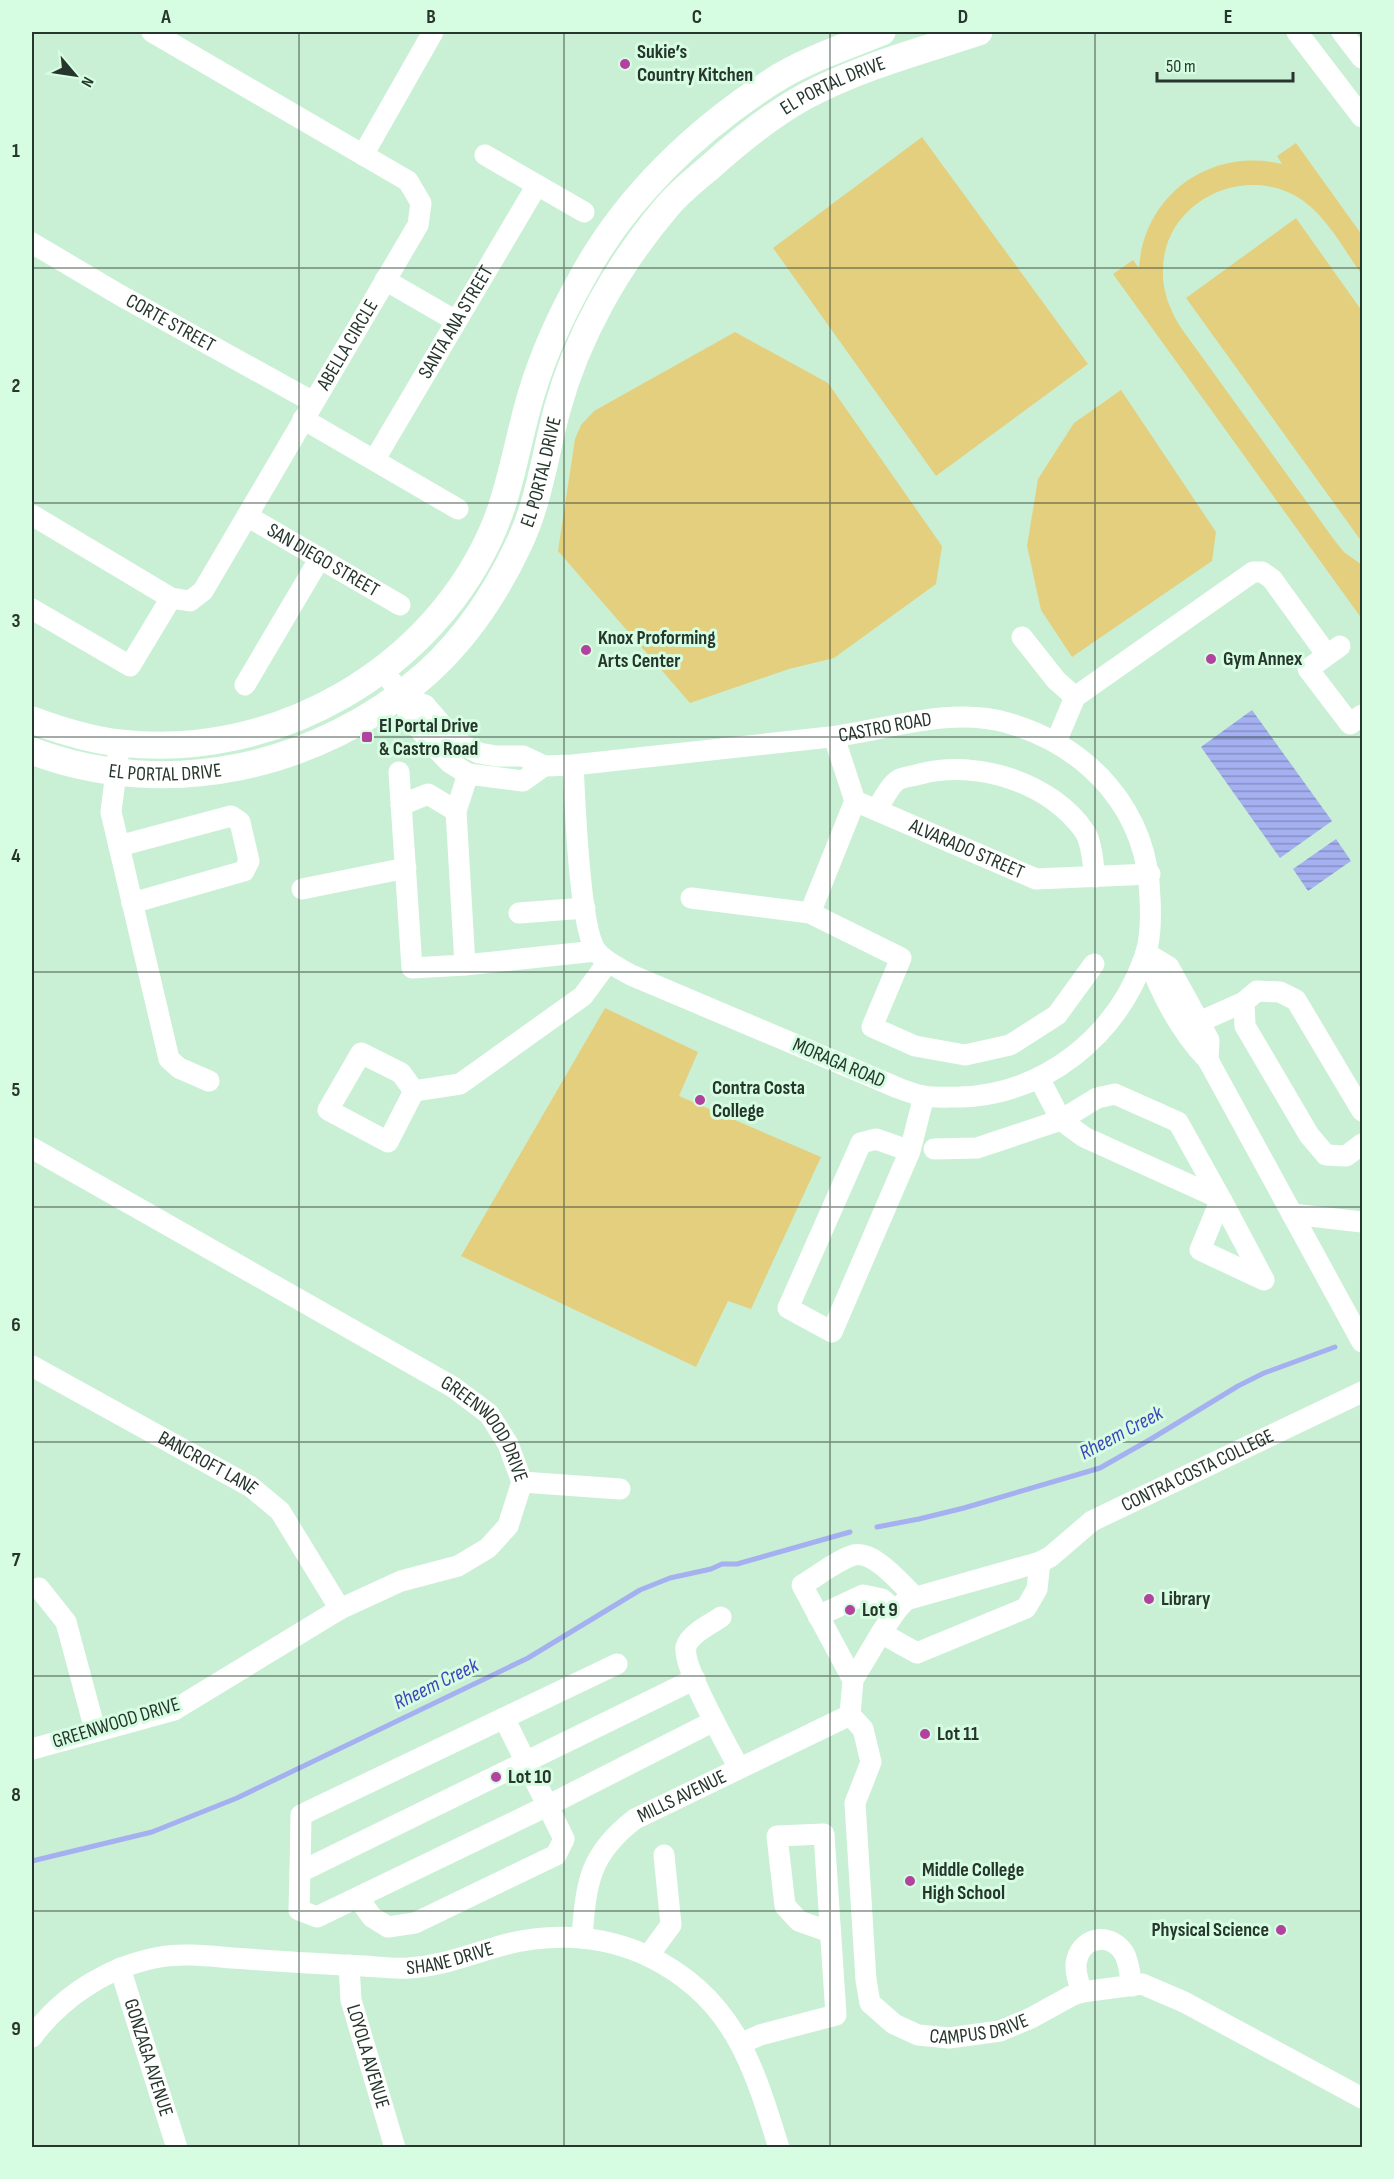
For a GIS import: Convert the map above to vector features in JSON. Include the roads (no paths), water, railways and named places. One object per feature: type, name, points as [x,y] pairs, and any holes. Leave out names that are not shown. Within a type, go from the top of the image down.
[{"type":"main road","name":"EL PORTAL DRIVE","points":[[32,751],[74,765],[115,773],[175,775],[217,771],[295,753],[328,739],[404,696],[466,632],[494,591],[520,542],[539,489],[558,408],[579,347],[625,263],[668,205],[734,146],[806,96],[878,65],[979,32]]},
{"type":"main road","name":"EL PORTAL DRIVE","points":[[32,720],[53,728],[120,744],[170,745],[242,736],[310,713],[346,696],[382,670],[436,620],[456,595],[481,555],[502,506],[531,395],[550,343],[582,276],[617,223],[665,166],[721,118],[773,81],[873,33]]},
{"type":"street","name":"ABELLA CIRCLE","points":[[152,32],[408,181],[421,203],[418,225],[204,591],[189,602],[171,598]]},
{"type":"street","points":[[363,154],[433,32]]},
{"type":"street","points":[[1297,32],[1362,117]]},
{"type":"street","points":[[1342,32],[1362,58]]},
{"type":"street","points":[[873,33],[878,65]]},
{"type":"street","points":[[485,155],[584,212]]},
{"type":"street","name":"SANTA ANA STREET","points":[[375,459],[537,185]]},
{"type":"street","name":"CORTE STREET","points":[[32,243],[308,410],[375,459],[458,509]]},
{"type":"street","points":[[385,280],[456,321]]},
{"type":"street","points":[[32,515],[171,598],[130,666],[32,609]]},
{"type":"street","name":"SAN DIEGO STREET","points":[[247,516],[400,605]]},
{"type":"street","points":[[245,685],[320,558]]},
{"type":"street","points":[[1056,742],[1075,697],[1253,572],[1262,572],[1272,579],[1334,651],[1308,669],[1350,724],[1362,715]]},
{"type":"street","points":[[1022,638],[1056,680],[1075,697]]},
{"type":"street","name":"CASTRO ROAD","points":[[382,670],[404,696],[425,705],[448,732],[463,745],[479,753],[496,756],[523,756],[544,766],[573,765],[834,737],[923,720],[966,717],[1006,723],[1056,742],[1088,764],[1117,797],[1137,830],[1150,874]]},
{"type":"street","name":"CASTRO ROAD","points":[[404,696],[408,715],[428,740],[449,762],[468,774],[523,781],[544,766]]},
{"type":"street","points":[[810,913],[855,801],[834,737]]},
{"type":"street","points":[[120,744],[111,812],[169,1059],[179,1068],[209,1081]]},
{"type":"street","points":[[573,765],[589,936],[602,957]]},
{"type":"street","points":[[876,810],[898,780],[932,771],[965,770],[999,776],[1028,786],[1072,816],[1087,835],[1095,877]]},
{"type":"street","points":[[399,772],[412,969],[602,957]]},
{"type":"street","points":[[465,965],[456,811],[468,774]]},
{"type":"street","points":[[402,805],[428,794],[456,811]]},
{"type":"street","name":"ALVARADO STREET","points":[[855,801],[1036,879],[1150,874]]},
{"type":"street","points":[[119,846],[231,816],[240,822],[249,861],[244,871],[132,903]]},
{"type":"street","points":[[302,889],[406,868]]},
{"type":"street","name":"MORAGA ROAD","points":[[602,957],[631,975],[898,1088],[924,1096],[977,1096],[1011,1090],[1039,1078],[1065,1063],[1102,1031],[1127,996],[1146,953],[1151,915],[1150,874]]},
{"type":"street","points":[[691,898],[810,913],[901,958],[872,1027],[915,1046],[965,1056],[1010,1045],[1058,1015],[1094,964]]},
{"type":"street","points":[[519,914],[585,908]]},
{"type":"street","points":[[1146,953],[1169,967],[1209,1040],[1208,1060]]},
{"type":"street","points":[[1146,953],[1157,985],[1194,1045],[1208,1060],[1362,1342]]},
{"type":"street","points":[[414,1091],[460,1084],[583,996],[602,957]]},
{"type":"street","points":[[1199,1022],[1244,1002],[1257,991],[1280,992],[1296,1000],[1362,1111]]},
{"type":"street","points":[[1244,1002],[1245,1026],[1308,1135],[1326,1155],[1346,1156],[1362,1144]]},
{"type":"street","points":[[934,1149],[977,1148],[1061,1120],[1096,1098],[1115,1094],[1178,1122],[1221,1199],[1084,1137],[1061,1120],[1039,1078]]},
{"type":"street","points":[[910,1151],[876,1139],[861,1143],[788,1308],[832,1332],[910,1151],[924,1096]]},
{"type":"street","name":"GREENWOOD DRIVE","points":[[32,1148],[453,1387],[489,1414],[508,1444],[522,1482],[508,1526],[488,1548],[458,1566],[401,1581],[340,1608],[174,1710],[32,1749]]},
{"type":"street","points":[[1292,1214],[1362,1222]]},
{"type":"street","name":"BANCROFT LANE","points":[[32,1366],[250,1487],[280,1511],[340,1608]]},
{"type":"street","name":"CONTRA COSTA COLLEGE","points":[[915,1597],[1040,1562],[1050,1557],[1092,1521],[1362,1392]]},
{"type":"street","points":[[522,1482],[620,1489]]},
{"type":"street","points":[[850,1715],[854,1680],[896,1611],[906,1600],[915,1597],[879,1562],[866,1556],[853,1555],[802,1585],[854,1680]]},
{"type":"street","points":[[881,1633],[917,1653],[1026,1608],[1037,1589],[1040,1562]]},
{"type":"street","points":[[39,1588],[66,1622],[95,1730]]},
{"type":"street","points":[[818,1616],[863,1595],[882,1599],[896,1611]]},
{"type":"street","points":[[721,1617],[692,1637],[686,1646],[686,1654],[714,1721],[739,1767]]},
{"type":"street","points":[[617,1664],[301,1815],[299,1910],[317,1917],[549,1805],[714,1721]]},
{"type":"street","points":[[300,1872],[695,1679]]},
{"type":"street","name":"MILLS AVENUE","points":[[582,1938],[589,1880],[598,1859],[615,1835],[635,1820],[739,1767],[850,1715]]},
{"type":"street","name":"CAMPUS DRIVE","points":[[850,1715],[863,1729],[871,1762],[855,1803],[866,1980],[870,2004],[894,2024],[918,2035],[949,2038],[1000,2031],[1082,1992],[1142,1984],[1184,2002],[1359,2091]]},
{"type":"street","points":[[358,1898],[372,1917],[388,1927],[415,1923],[556,1856],[564,1839],[504,1718]]},
{"type":"street","points":[[742,2043],[760,2035],[836,2014],[824,1834],[777,1836],[785,1906],[799,1921],[830,1932]]},
{"type":"street","points":[[648,1956],[671,1925],[664,1855]]},
{"type":"street","name":"SHANE DRIVE","points":[[32,2037],[42,2022],[66,2000],[120,1968],[159,1957],[176,1955],[408,1968],[449,1962],[518,1941],[552,1936],[610,1942],[648,1956],[684,1979],[707,1998],[726,2019],[742,2043],[763,2097],[779,2148]]},
{"type":"street","points":[[1082,1992],[1076,1976],[1079,1953],[1086,1944],[1096,1938],[1107,1940],[1125,1954],[1132,1986]]},
{"type":"street","name":"LOYOLA AVENUE","points":[[349,1965],[351,2000],[395,2148]]},
{"type":"street","name":"GONZAGA AVENUE","points":[[120,1968],[177,2148]]},
{"type":"water","points":[[1252,710],[1332,821],[1280,858],[1201,747]]},
{"type":"water","points":[[1336,839],[1351,861],[1308,891],[1293,869]]},
{"type":"waterway","name":"Rheem Creek","points":[[877,1527],[964,1508],[1100,1468],[1238,1386],[1264,1373],[1335,1347]]},
{"type":"waterway","name":"Rheem Creek","points":[[32,1861],[152,1832],[237,1798],[528,1658],[640,1590],[670,1578],[711,1569],[722,1564],[737,1564],[850,1532]]},
{"type":"place","name":"Sukie’s Country Kitchen","points":[[625,64]]},
{"type":"place","name":"Knox Proforming Arts Center","points":[[586,650]]},
{"type":"place","name":"Gym Annex","points":[[1211,659]]},
{"type":"place","name":"El Portal Drive & Castro Road","points":[[367,737]]},
{"type":"place","name":"Contra Costa College","points":[[700,1100]]},
{"type":"place","name":"Library","points":[[1149,1599]]},
{"type":"place","name":"Lot 9","points":[[850,1610]]},
{"type":"place","name":"Lot 11","points":[[925,1734]]},
{"type":"place","name":"Lot 10","points":[[496,1777]]},
{"type":"place","name":"Middle College High School","points":[[910,1881]]},
{"type":"place","name":"Physical Science","points":[[1281,1930]]}]
